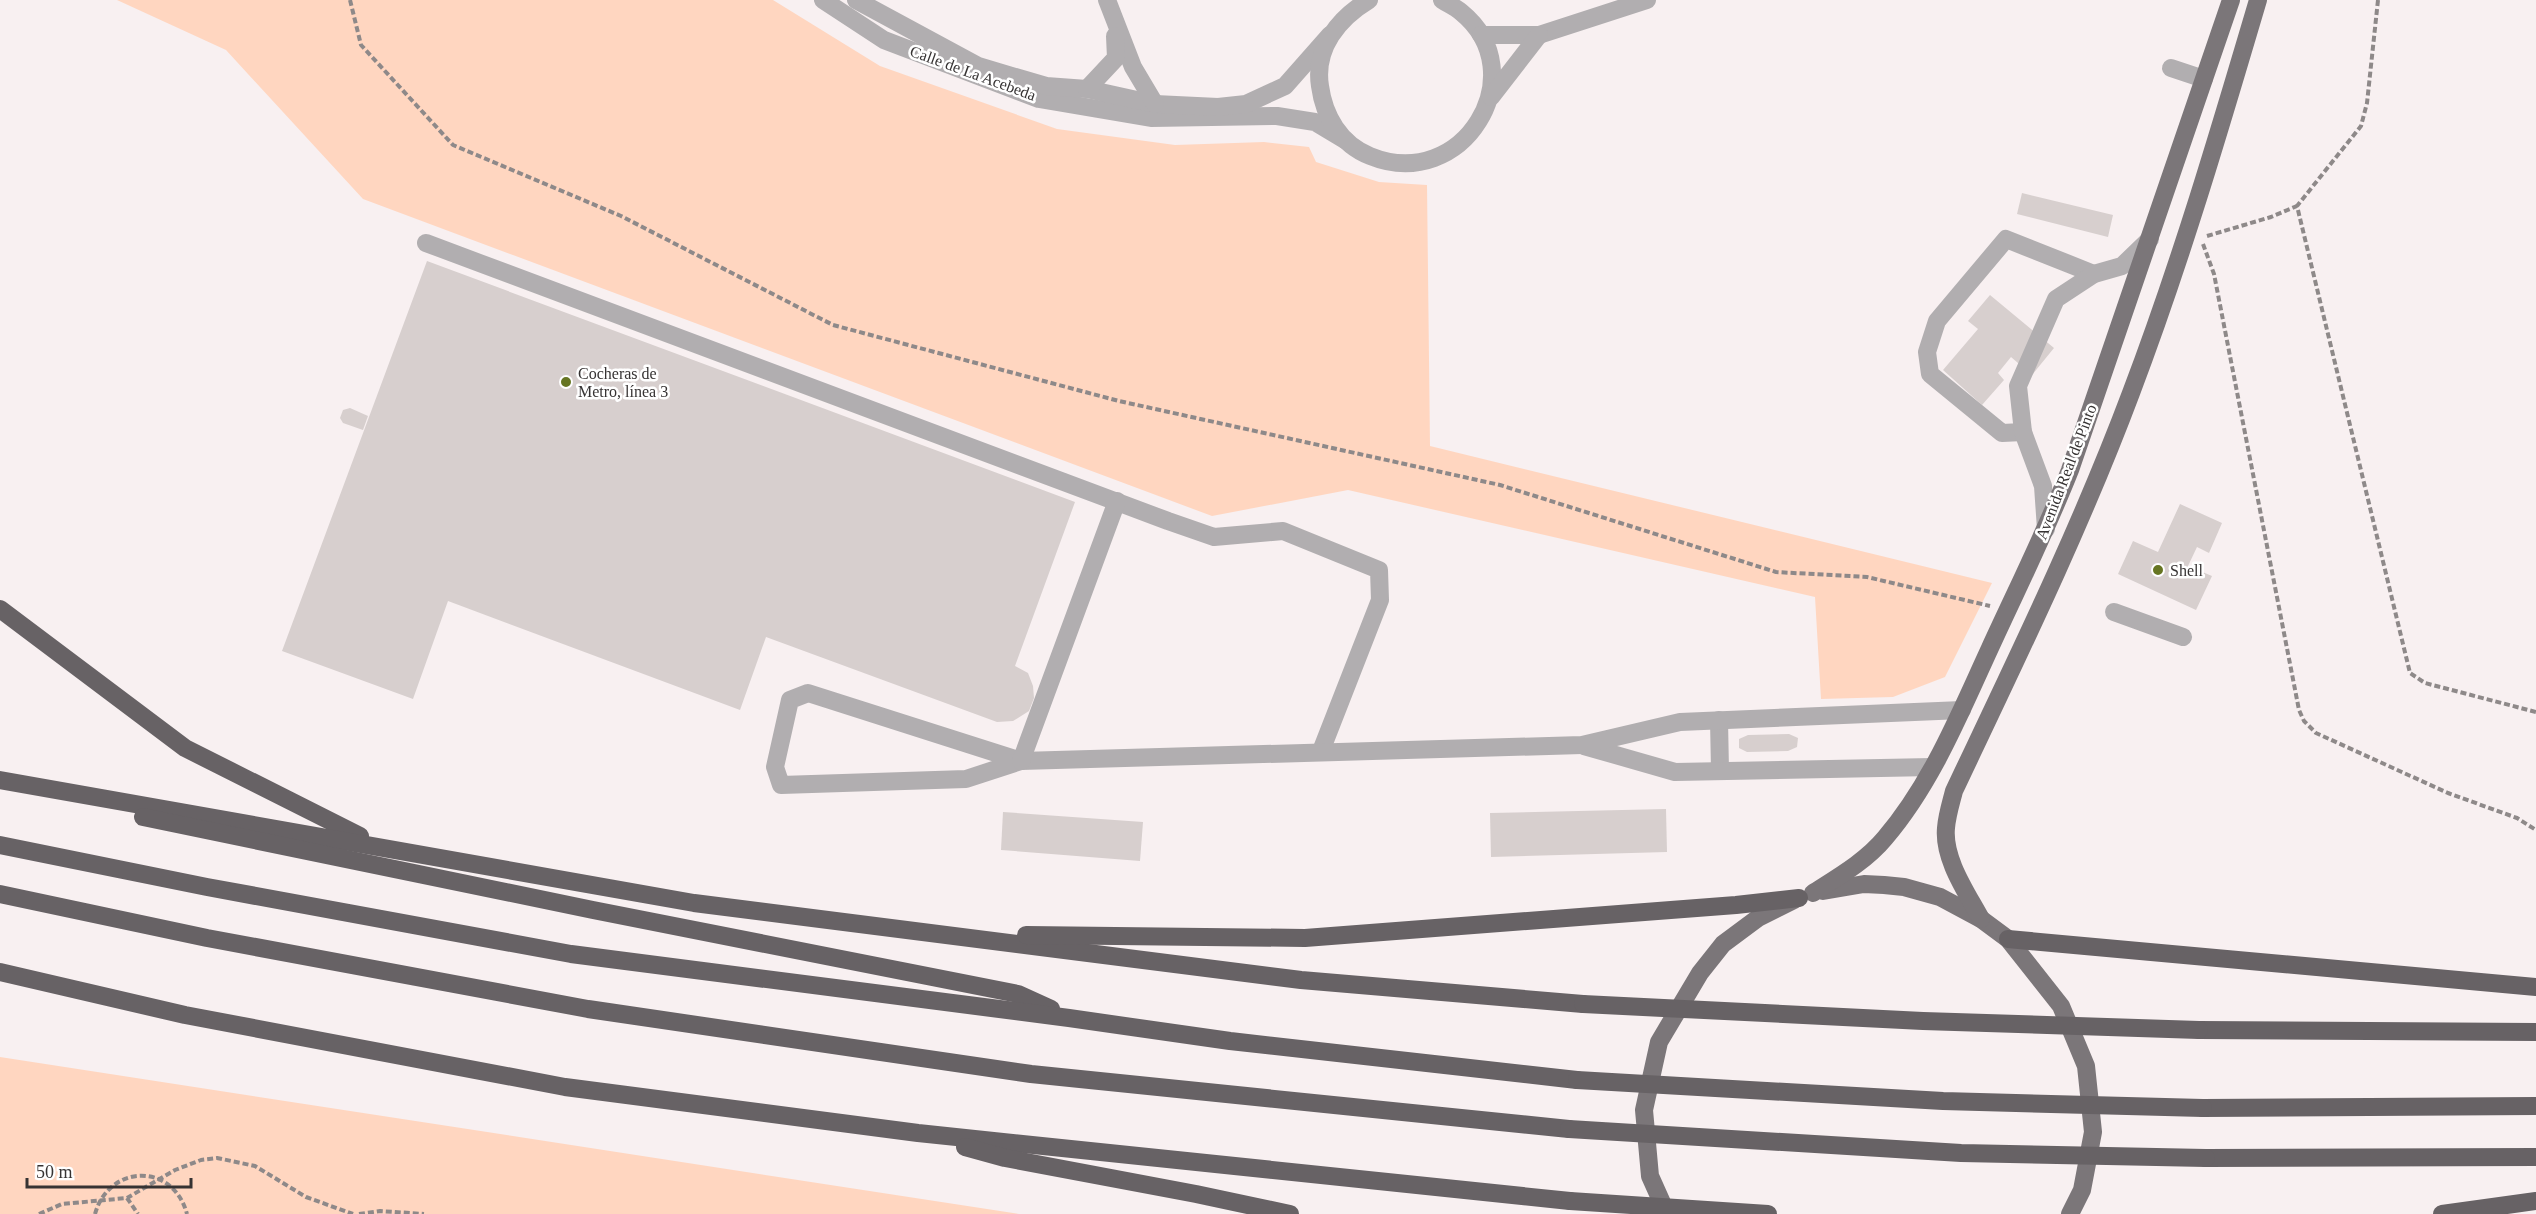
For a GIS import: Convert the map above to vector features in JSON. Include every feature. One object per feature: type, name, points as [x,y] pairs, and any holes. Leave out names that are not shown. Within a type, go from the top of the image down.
[{"type":"highway","points":[[0,609],[185,748],[319,817],[384,847]]},
{"type":"highway","points":[[0,780],[694,903],[1301,980],[1583,1004],[1923,1021],[2199,1030],[2536,1032]]},
{"type":"highway","points":[[27,785],[55,799],[604,913],[1018,994],[1069,1018]]},
{"type":"highway","points":[[0,845],[207,887],[571,954],[1230,1041],[1577,1080],[1943,1101],[2203,1108],[2536,1106]]},
{"type":"highway","points":[[0,894],[207,938],[588,1009],[1031,1074],[1569,1129],[1961,1153],[2206,1158],[2536,1157]]},
{"type":"highway","points":[[940,934],[1305,938],[1736,905],[1806,896]]},
{"type":"highway","points":[[2008,939],[2536,987]]},
{"type":"highway","points":[[0,972],[185,1015],[565,1087],[918,1133],[1570,1201],[1768,1214]]},
{"type":"highway","points":[[918,1133],[1005,1158],[1290,1214]]},
{"type":"highway","points":[[2442,1214],[2536,1201]]},
{"type":"main road","name":"Avenida Real de Pinto","points":[[1806,896],[1851,868],[1883,840],[1918,793],[1962,710],[2046,529],[2070,470],[2231,0]]},
{"type":"main road","name":"Avenida Real de Pinto","points":[[1981,919],[1953,864],[1946,843],[1945,829],[1954,791],[2081,517],[2132,392],[2192,220],[2258,0]]},
{"type":"main road","points":[[1667,1214],[1650,1176],[1644,1110],[1659,1042],[1700,973],[1723,945],[1758,918],[1806,896],[1864,884],[1904,887],[1940,897],[1981,919],[2008,939],[2061,1006],[2086,1066],[2093,1132],[2082,1190],[2070,1214]]},
{"type":"street","name":"Calle de La Acebeda","points":[[823,0],[884,40],[1039,99],[1151,118],[1277,116],[1315,122],[1362,153],[1383,161],[1404,165],[1427,162],[1450,152],[1467,138],[1481,120],[1489,99]]},
{"type":"street","name":"Calle de La Acebeda","points":[[856,0],[978,66],[1046,86],[1087,89],[1155,104],[1218,106],[1246,104],[1285,86],[1330,35],[1349,7],[1369,0]]},
{"type":"street","points":[[1107,0],[1132,67],[1155,104]]},
{"type":"street","points":[[1442,0],[1462,13],[1481,35],[1489,56],[1492,79],[1489,99]]},
{"type":"street","points":[[1481,35],[1539,35],[1637,2]]},
{"type":"street","points":[[1087,89],[1116,58],[1114,20]]},
{"type":"street","points":[[1330,35],[1322,55],[1319,79],[1323,105],[1337,131],[1345,140]]},
{"type":"street","points":[[1489,99],[1539,35]]},
{"type":"street","points":[[2171,68],[2204,79]]},
{"type":"street","points":[[2023,432],[2002,433],[1930,374],[1927,352],[1937,321],[2006,239],[2094,274]]},
{"type":"street","points":[[2046,529],[2043,486],[2023,432],[2018,386],[2056,299],[2094,274],[2122,266],[2150,239]]},
{"type":"street","points":[[426,243],[1214,537],[1283,531],[1379,570],[1380,600],[1321,751]]},
{"type":"street","points":[[1020,761],[1117,501]]},
{"type":"street","points":[[2115,612],[2183,637]]},
{"type":"street","points":[[1020,761],[808,693],[790,700],[776,767],[782,785],[966,779],[1020,761],[1321,751],[1582,746],[1680,722],[1962,710]]},
{"type":"street","points":[[1719,720],[1720,770]]},
{"type":"street","points":[[1582,746],[1675,772],[1932,767]]},
{"type":"path","points":[[350,0],[361,45],[453,145],[621,216],[833,325],[1119,401],[1500,485],[1776,572],[1867,577],[2007,610]]},
{"type":"path","points":[[2378,0],[2367,103],[2361,126],[2297,206],[2271,218],[2201,238],[2214,274],[2299,710],[2304,721],[2316,733],[2448,793],[2517,818],[2536,830]]},
{"type":"path","points":[[2297,206],[2410,673],[2425,683],[2536,712]]},
{"type":"path","points":[[39,1214],[62,1204],[127,1198],[184,1166],[201,1160],[217,1158],[255,1166],[306,1197],[353,1214]]},
{"type":"path","points":[[95,1214],[106,1190],[130,1176],[145,1175],[159,1179],[178,1193],[187,1214]]},
{"type":"path","points":[[127,1198],[138,1214]]},
{"type":"path","points":[[359,1214],[380,1211],[424,1214]]},
{"type":"shaded area","points":[[117,0],[773,0],[880,66],[1057,129],[1175,145],[1264,142],[1309,147],[1316,162],[1379,182],[1427,185],[1430,446],[1992,583],[1945,677],[1893,697],[1821,699],[1815,597],[1348,490],[1212,516],[363,199],[226,50]]},
{"type":"shaded area","points":[[0,1057],[1019,1214],[0,1214]]},
{"type":"building","points":[[2022,193],[2113,215],[2108,237],[2017,214]]},
{"type":"building","name":"Cocheras de Metro, línea 3","points":[[427,261],[1075,502],[1015,666],[1028,673],[1033,686],[1034,698],[1029,711],[1013,721],[997,722],[766,637],[740,710],[448,601],[413,699],[282,651]]},
{"type":"building","points":[[1990,295],[2054,348],[2032,375],[2011,357],[1998,373],[2004,380],[1982,405],[1943,370],[1978,329],[1968,321]]},
{"type":"building","points":[[350,408],[368,416],[363,430],[343,423],[340,418],[343,410]]},
{"type":"building","name":"Shell","points":[[2180,504],[2222,523],[2209,553],[2197,547],[2188,566],[2212,576],[2196,610],[2118,574],[2133,541],[2158,552]]},
{"type":"building","points":[[1789,734],[1798,738],[1797,747],[1788,751],[1747,752],[1739,748],[1739,739],[1748,735]]},
{"type":"building","points":[[1666,809],[1667,852],[1491,857],[1490,813]]},
{"type":"building","points":[[1003,812],[1143,822],[1140,861],[1001,850]]},
{"type":"place","name":"Cocheras de Metro, línea 3","points":[[566,382]]},
{"type":"place","name":"Shell","points":[[2158,570]]}]
